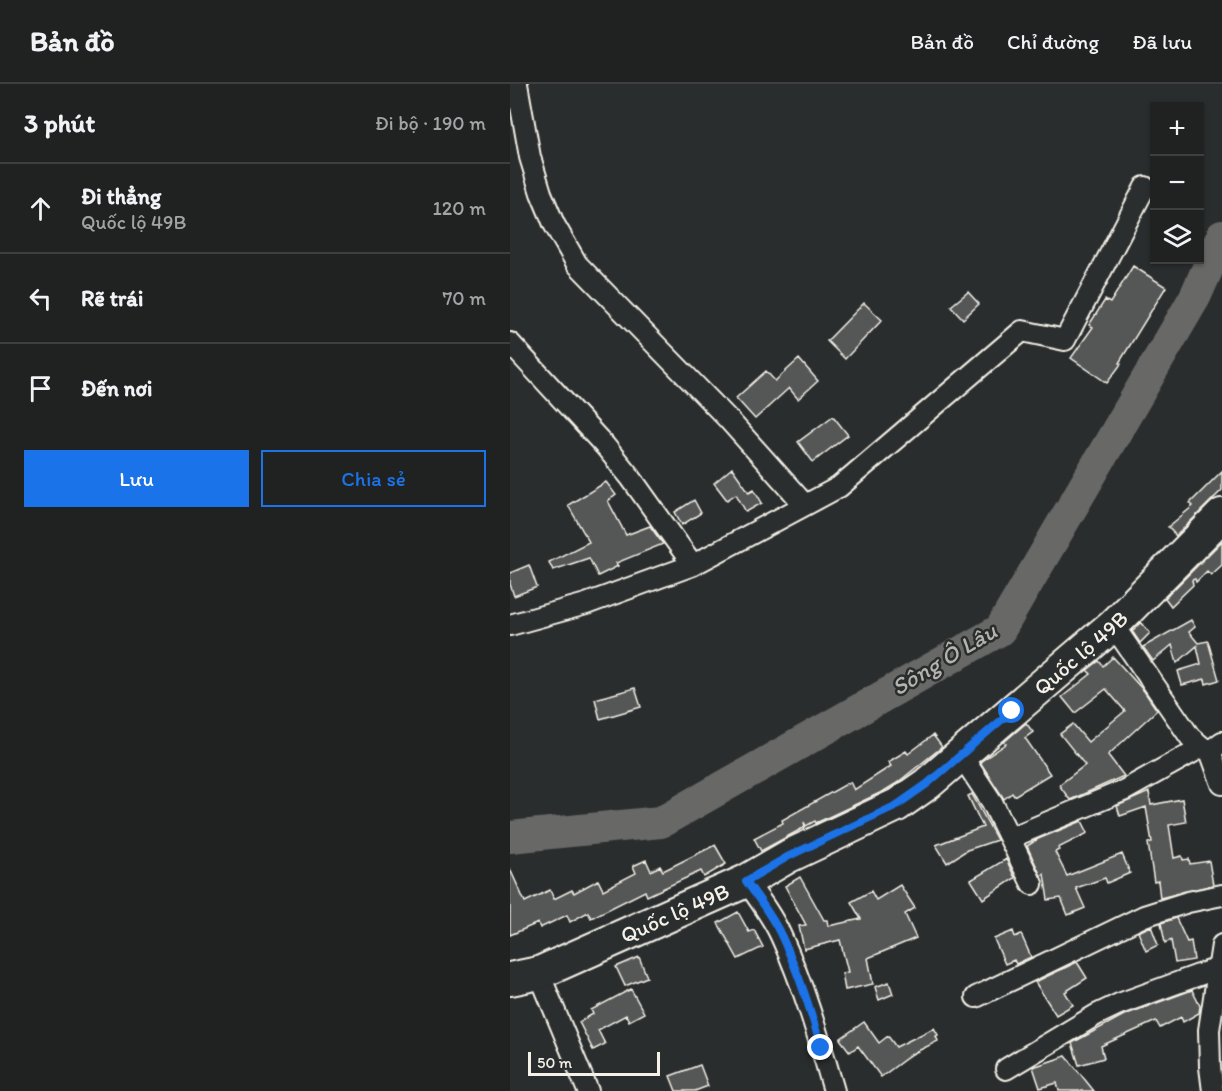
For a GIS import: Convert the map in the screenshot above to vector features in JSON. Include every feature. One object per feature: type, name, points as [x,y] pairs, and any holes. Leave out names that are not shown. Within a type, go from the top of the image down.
[{"type":"main road","name":"Quốc lộ 49B","points":[[525,976],[746,881],[789,856],[897,805],[927,784],[1113,625],[1222,515]]},
{"type":"street","points":[[517,84],[531,157],[541,193],[554,224],[577,264],[729,420],[804,504]]},
{"type":"street","points":[[510,625],[586,604],[693,565],[839,487],[1022,331],[1065,340],[1145,187]]},
{"type":"street","points":[[510,343],[605,446],[631,478],[693,565]]},
{"type":"street","points":[[1113,625],[1190,737],[1211,747],[1222,784]]},
{"type":"street","points":[[1010,838],[1125,790],[1211,747]]},
{"type":"street","points":[[961,755],[992,802],[1032,884]]},
{"type":"street","points":[[746,881],[781,935],[815,1026],[834,1091]]},
{"type":"street","points":[[976,997],[1144,916],[1188,902],[1222,895]]},
{"type":"street","points":[[1213,1091],[1209,1030],[1222,945]]},
{"type":"street","points":[[1006,1069],[1096,1015],[1119,1004],[1218,968]]},
{"type":"street","points":[[525,976],[588,1091]]},
{"type":"building","points":[[1133,266],[1166,287],[1119,363],[1121,364],[1107,383],[1071,358],[1093,327],[1089,325],[1105,300],[1110,303]]},
{"type":"building","points":[[968,292],[979,304],[963,319],[951,306]]},
{"type":"building","points":[[864,303],[882,320],[845,359],[827,341]]},
{"type":"building","points":[[799,359],[818,381],[798,399],[789,388],[755,419],[736,398],[766,371],[775,381]]},
{"type":"building","points":[[833,416],[848,435],[813,462],[798,442]]},
{"type":"building","points":[[732,468],[749,492],[754,489],[762,503],[746,512],[736,494],[727,500],[714,483]]},
{"type":"building","points":[[1222,471],[1222,490],[1176,536],[1168,527],[1193,506],[1190,503]]},
{"type":"building","points":[[606,482],[616,495],[608,501],[626,535],[650,526],[663,544],[616,563],[618,566],[598,576],[589,558],[553,570],[549,562],[589,542],[568,505]]},
{"type":"building","points":[[694,500],[701,513],[682,525],[675,512]]},
{"type":"building","points":[[1222,541],[1222,565],[1211,575],[1207,571],[1196,582],[1195,579],[1192,580],[1193,585],[1171,606],[1165,598]]},
{"type":"building","points":[[529,565],[537,587],[514,596],[510,584],[510,573]]},
{"type":"building","points":[[1191,620],[1195,627],[1189,632],[1198,643],[1208,641],[1219,680],[1206,684],[1205,679],[1182,685],[1178,671],[1201,664],[1197,646],[1177,663],[1172,645],[1153,661],[1143,647]]},
{"type":"building","points":[[1141,622],[1150,633],[1140,643],[1132,631]]},
{"type":"building","points":[[1113,657],[1144,691],[1157,710],[1108,755],[1124,776],[1070,800],[1059,785],[1085,765],[1060,734],[1073,724],[1088,742],[1125,711],[1106,689],[1075,713],[1062,697],[1091,674],[1087,670],[1099,661],[1103,666]]},
{"type":"building","points":[[635,688],[641,707],[600,719],[595,699]]},
{"type":"building","points":[[1026,723],[1033,732],[1025,738],[1050,774],[1014,796],[1012,793],[1004,799],[980,762],[1006,744],[1004,742]]},
{"type":"building","points":[[933,735],[942,747],[897,783],[816,823],[815,821],[806,826],[804,822],[805,827],[761,851],[754,838],[850,782],[854,790],[891,766],[888,762],[906,751],[908,754]]},
{"type":"building","points":[[1149,792],[1151,805],[1182,799],[1186,822],[1169,825],[1174,858],[1182,856],[1183,860],[1189,859],[1190,864],[1209,861],[1213,885],[1160,898],[1158,881],[1154,882],[1148,843],[1152,842],[1146,807],[1120,816],[1117,806]]},
{"type":"building","points":[[972,794],[997,840],[967,850],[947,863],[936,845],[983,827],[968,796]]},
{"type":"building","points":[[1082,821],[1088,833],[1058,848],[1059,850],[1055,852],[1067,876],[1122,854],[1130,873],[1107,883],[1105,878],[1076,888],[1085,908],[1068,915],[1061,898],[1048,900],[1044,874],[1041,876],[1027,846],[1038,839]]},
{"type":"building","points":[[715,845],[726,864],[704,877],[701,871],[647,896],[645,891],[591,918],[588,912],[570,922],[567,915],[540,928],[538,923],[510,935],[510,869],[525,902],[550,890],[554,899],[572,890],[574,893],[598,880],[603,890],[636,873],[633,866],[646,860],[651,871],[660,866],[663,871]]},
{"type":"building","points":[[1006,859],[1015,878],[983,899],[971,880]]},
{"type":"building","points":[[800,877],[824,920],[827,920],[828,926],[861,919],[851,902],[871,891],[876,900],[900,885],[915,908],[905,914],[916,938],[868,958],[873,984],[845,990],[842,973],[848,972],[840,940],[804,949],[799,926],[806,925],[785,886]]},
{"type":"building","points":[[738,912],[749,932],[754,930],[763,947],[738,959],[718,923]]},
{"type":"building","points":[[1176,918],[1187,942],[1191,941],[1194,960],[1175,963],[1171,940],[1165,943],[1161,923]]},
{"type":"building","points":[[1151,926],[1158,945],[1146,951],[1138,932]]},
{"type":"building","points":[[1013,931],[1015,937],[1021,934],[1031,957],[1016,964],[1014,960],[1005,964],[994,939]]},
{"type":"building","points":[[639,957],[647,977],[625,986],[616,967]]},
{"type":"building","points":[[1077,962],[1087,978],[1065,992],[1073,1005],[1056,1015],[1035,982]]},
{"type":"building","points":[[889,982],[893,994],[879,1000],[875,987]]},
{"type":"building","points":[[631,989],[644,1013],[629,1021],[626,1015],[598,1030],[605,1044],[593,1050],[579,1022],[593,1014],[591,1010]]},
{"type":"building","points":[[1192,990],[1200,1006],[1199,1013],[1183,1022],[1181,1017],[1160,1028],[1156,1021],[1101,1046],[1104,1058],[1079,1065],[1072,1043],[1124,1015]]},
{"type":"building","points":[[864,1022],[879,1043],[888,1036],[896,1047],[934,1028],[938,1041],[912,1054],[881,1077],[858,1046],[850,1052],[840,1039]]},
{"type":"building","points":[[1066,1056],[1094,1091],[1059,1091],[1057,1083],[1040,1088],[1033,1067]]},
{"type":"building","points":[[700,1065],[708,1086],[695,1091],[676,1091],[670,1076]]},
{"type":"waterway","name":"Sông Ô Lâu","points":[[510,837],[661,822],[1000,630],[1195,297],[1222,236]]},
{"type":"route","points":[[821,1048],[781,935],[746,881],[789,856],[897,805],[927,784],[1012,711]]}]
